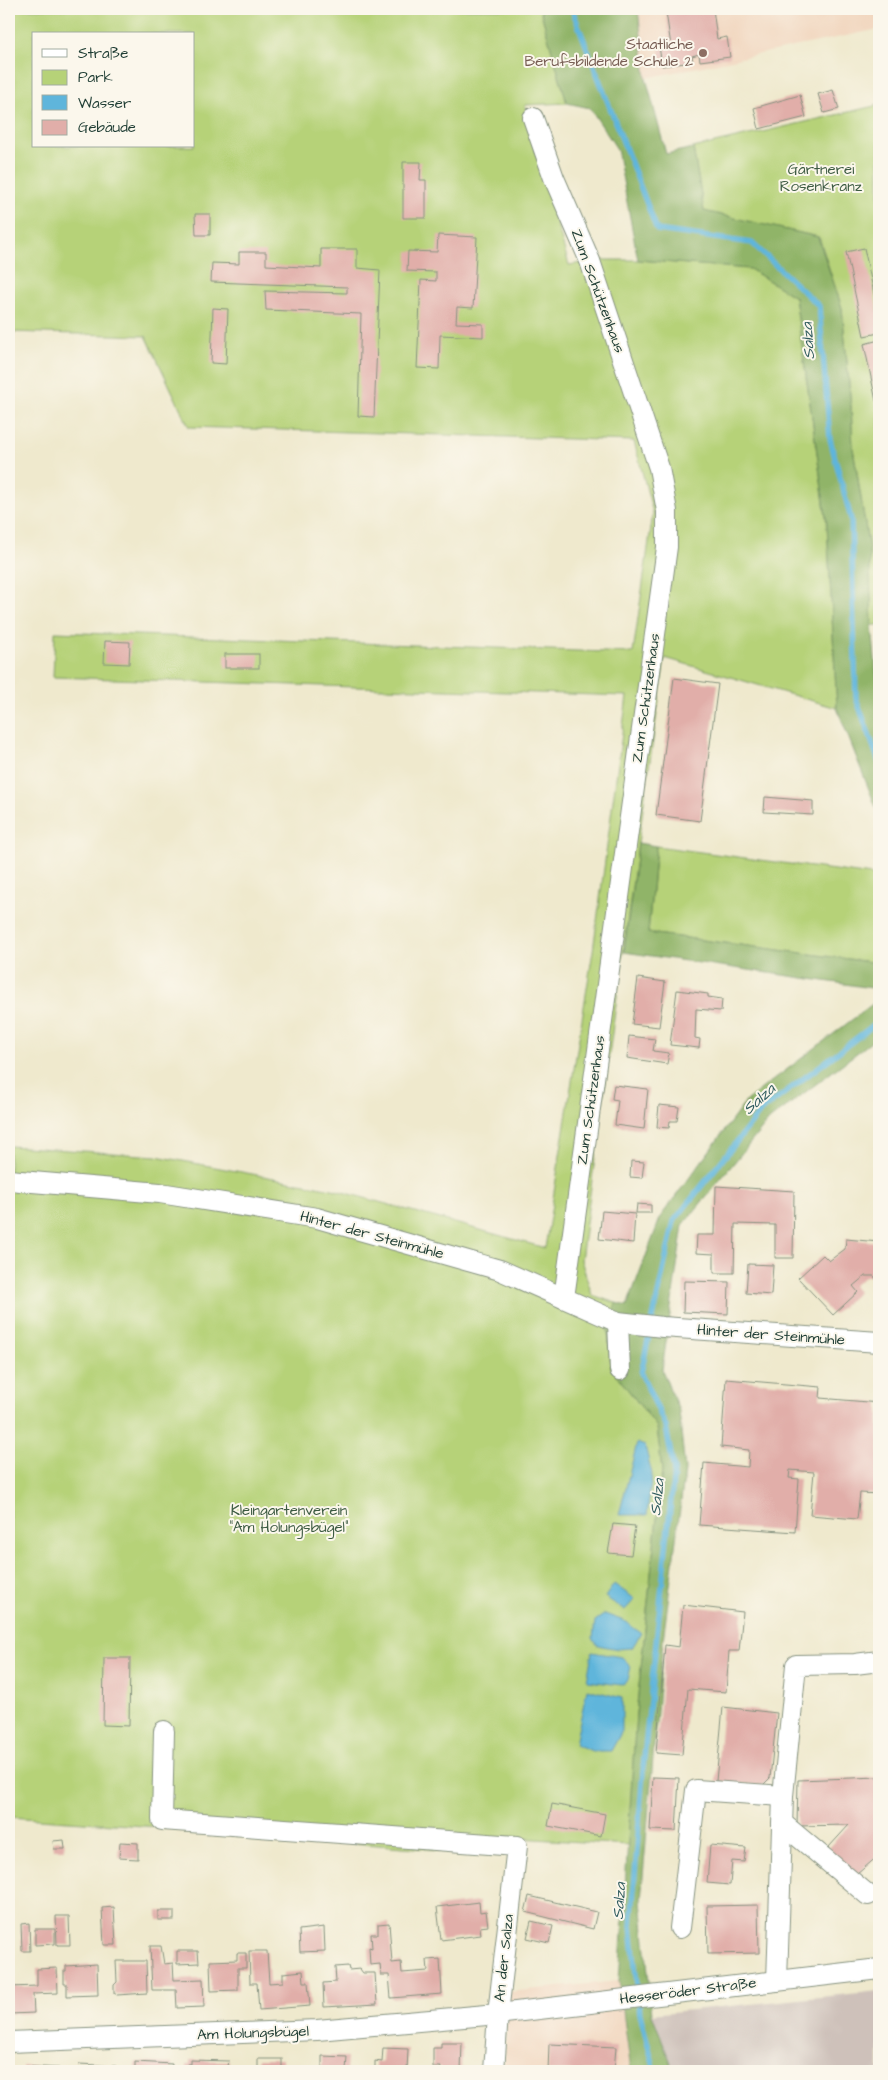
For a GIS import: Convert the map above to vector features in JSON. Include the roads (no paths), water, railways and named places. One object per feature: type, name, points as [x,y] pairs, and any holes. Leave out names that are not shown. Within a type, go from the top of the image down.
[{"type":"street","name":"Zum Schützenhaus","points":[[533,118],[554,178],[590,261],[659,468],[667,511],[667,547],[564,1298]]},
{"type":"street","name":"Hinter der Steinmühle","points":[[9,1180],[160,1192],[317,1218],[500,1270],[627,1323],[879,1342]]},
{"type":"street","points":[[620,1370],[627,1323]]},
{"type":"street","points":[[777,1981],[783,1796],[796,1665],[854,1664],[879,1661]]},
{"type":"street","name":"An der Salza","points":[[164,1731],[162,1820],[517,1846],[498,2014],[494,2071]]},
{"type":"street","points":[[680,1928],[696,1790],[783,1796]]},
{"type":"street","points":[[782,1823],[868,1895]]},
{"type":"street","name":"Hesseröder Straße","points":[[498,2014],[879,1969]]},
{"type":"street","name":"Am Holungsbügel","points":[[9,2042],[317,2030],[498,2014]]},
{"type":"water","points":[[637,1443],[645,1446],[652,1474],[647,1515],[619,1515]]},
{"type":"water","points":[[614,1584],[635,1599],[625,1610],[605,1597]]},
{"type":"water","points":[[605,1614],[624,1621],[641,1633],[632,1648],[618,1649],[597,1645],[593,1638],[595,1621]]},
{"type":"water","points":[[592,1652],[622,1657],[631,1666],[628,1680],[622,1685],[587,1681]]},
{"type":"water","points":[[587,1689],[622,1698],[622,1731],[611,1751],[592,1751],[575,1744]]},
{"type":"waterway","name":"Salza","points":[[572,9],[657,230],[752,243],[819,306],[830,439],[851,519],[856,698],[879,762]]},
{"type":"waterway","name":"Salza","points":[[655,2071],[640,2014],[631,1926],[644,1758],[674,1471],[666,1427],[641,1373],[674,1221],[761,1111],[879,1021]]},
{"type":"place","name":"Staatliche Berufsbildende Schule 2","points":[[703,53]]},
{"type":"park label","name":"Gärtnerei Rosenkranz","points":[[821,178]]},
{"type":"park label","name":"Kleingartenverein \"Am Holungsbügel\"","points":[[289,1518]]}]
